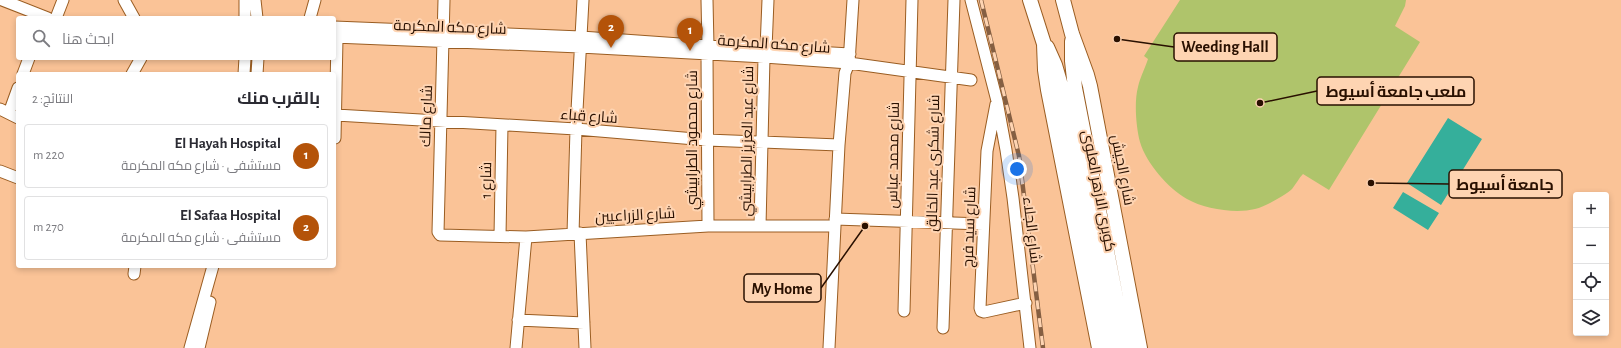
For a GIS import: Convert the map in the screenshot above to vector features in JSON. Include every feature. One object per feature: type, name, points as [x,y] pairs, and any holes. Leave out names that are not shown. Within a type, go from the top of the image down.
[{"type":"main road","points":[[1030,0],[1044,44],[1045,70],[1048,90],[1099,348]]},
{"type":"main road","name":"شارع الجيش","points":[[1063,0],[1072,34],[1090,86],[1140,348]]},
{"type":"main road","name":"كوبرى الازهر العلوى","points":[[1072,34],[1072,61],[1069,89],[1112,348]]},
{"type":"main road","name":"كوبرى الازهر العلوى","points":[[1044,44],[1053,57],[1069,89],[1126,348]]},
{"type":"street","points":[[2,0],[43,16]]},
{"type":"street","points":[[50,16],[63,0]]},
{"type":"street","points":[[124,0],[133,16]]},
{"type":"street","points":[[245,0],[245,16]]},
{"type":"street","points":[[255,0],[257,16]]},
{"type":"street","points":[[311,16],[315,0]]},
{"type":"street","name":"شارع مالك","points":[[438,232],[444,0]]},
{"type":"street","points":[[583,0],[576,129],[576,234],[585,348]]},
{"type":"street","name":"شارع محمود الطرابيشي","points":[[707,0],[708,226]]},
{"type":"street","name":"شارع عبد العزيز الطرابيشي","points":[[760,226],[768,0]]},
{"type":"street","points":[[830,348],[839,145],[845,61],[846,0]]},
{"type":"street","points":[[845,61],[853,0]]},
{"type":"street","name":"شارع محمد عباس","points":[[904,311],[912,0]]},
{"type":"street","name":"شارع شكرى عبد الخالق","points":[[943,328],[950,77],[954,0]]},
{"type":"street","name":"شارع الجلاء","points":[[971,0],[997,101],[1013,198],[1030,348]]},
{"type":"street","name":"شارع مكه المكرمة","points":[[336,34],[443,36],[580,42],[765,53],[845,61],[971,80]]},
{"type":"street","points":[[24,72],[28,60]]},
{"type":"street","points":[[133,72],[140,60]]},
{"type":"street","points":[[244,72],[245,60]]},
{"type":"street","points":[[256,72],[258,60]]},
{"type":"street","points":[[335,60],[335,72]]},
{"type":"street","points":[[9,113],[16,94]]},
{"type":"street","name":"شارع سيد فرج","points":[[997,101],[988,140],[983,224],[981,310],[984,312],[1026,303]]},
{"type":"street","name":"شارع قباء","points":[[336,114],[576,129],[707,140],[839,145]]},
{"type":"street","name":"شارع 1","points":[[500,236],[502,125]]},
{"type":"street","points":[[0,171],[16,177]]},
{"type":"street","name":"شارع الزراعيين","points":[[438,232],[443,236],[526,237],[708,226],[907,222],[983,224]]},
{"type":"street","points":[[516,348],[526,237]]},
{"type":"street","points":[[190,348],[212,268]]},
{"type":"street","points":[[199,348],[219,268]]},
{"type":"street","points":[[518,320],[584,323]]},
{"type":"green space","points":[[1180,0],[1406,0],[1405,6],[1395,26],[1420,42],[1329,190],[1303,174],[1292,189],[1280,198],[1264,206],[1239,211],[1220,210],[1194,203],[1172,188],[1152,166],[1140,142],[1136,114],[1136,100],[1139,84],[1148,59],[1144,56]]},
{"type":"water","points":[[1448,118],[1482,139],[1441,205],[1407,183]]},
{"type":"water","points":[[1403,192],[1439,213],[1428,230],[1393,208]]},
{"type":"railway","points":[[981,0],[1019,156],[1043,348]]},
{"type":"place","name":"Weeding Hall","points":[[1117,39]]},
{"type":"place","name":"El Safaa Hospital","points":[[611,48]]},
{"type":"place","name":"El Hayah Hospital","points":[[690,51]]},
{"type":"place","name":"ملعب جامعة أسيوط","points":[[1260,103]]},
{"type":"place","name":"جامعة أسيوط","points":[[1371,183]]},
{"type":"place","name":"My Home","points":[[865,226]]}]
